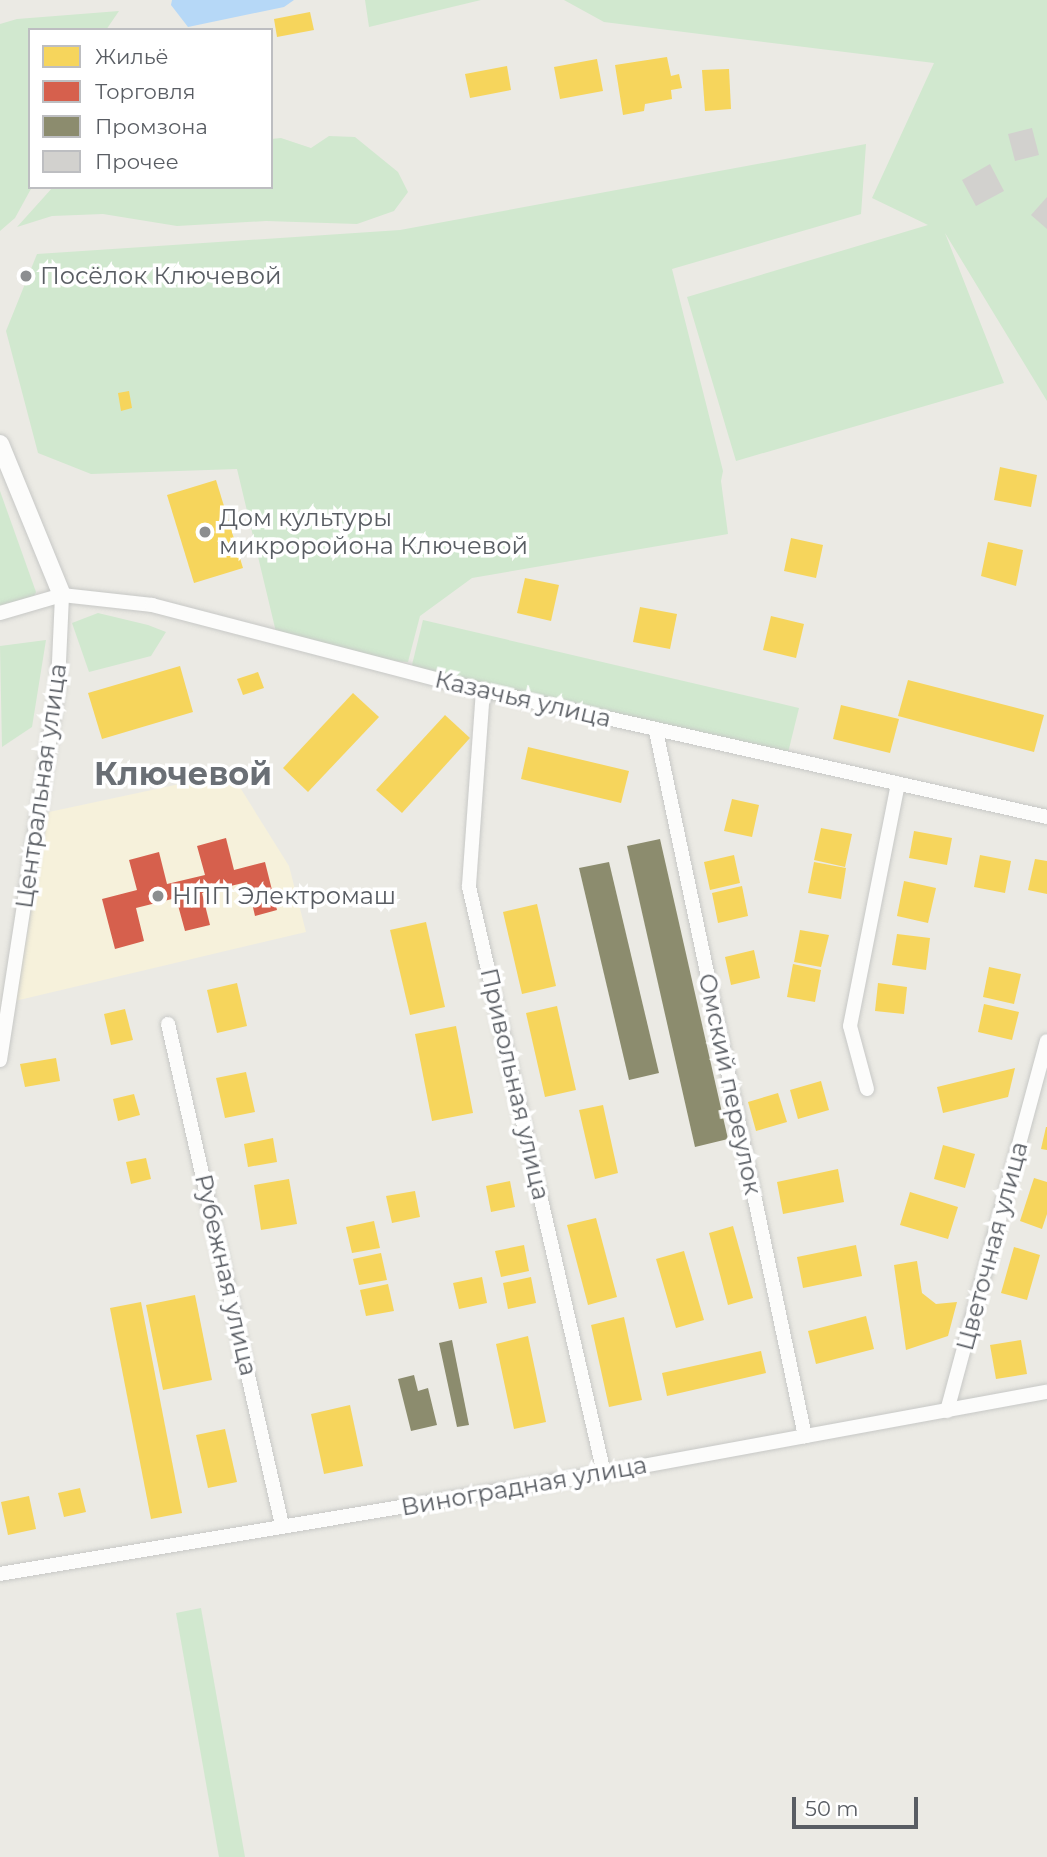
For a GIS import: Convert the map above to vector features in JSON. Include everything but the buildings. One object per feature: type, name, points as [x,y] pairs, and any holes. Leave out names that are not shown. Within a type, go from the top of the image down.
[{"type":"street","points":[[0,444],[62,595]]},
{"type":"street","name":"Казачья улица","points":[[0,613],[62,595],[152,605],[483,690],[656,731],[1047,817]]},
{"type":"street","name":"Центральная улица","points":[[0,1060],[6,996],[58,684],[62,595]]},
{"type":"street","name":"Привольная улица","points":[[483,690],[469,887],[604,1474]]},
{"type":"street","name":"Омский переулок","points":[[656,731],[805,1437]]},
{"type":"street","points":[[867,1089],[850,1027],[898,784]]},
{"type":"street","name":"Рубежная улица","points":[[168,1024],[282,1525]]},
{"type":"street","name":"Цветочная улица","points":[[947,1411],[1047,1041]]},
{"type":"street","name":"Виноградная улица","points":[[0,1574],[282,1525],[604,1474],[1047,1392]]},
{"type":"shaded area","points":[[231,773],[289,866],[306,932],[15,1001],[49,812]]},
{"type":"green space","points":[[365,0],[481,0],[369,27]]},
{"type":"green space","points":[[564,0],[1047,0],[1047,401],[945,233],[1004,383],[736,461],[687,297],[928,225],[872,198],[934,63],[604,22]]},
{"type":"green space","points":[[119,11],[107,28],[28,28],[28,189],[31,189],[15,218],[0,231],[0,24],[17,19]]},
{"type":"green space","points":[[329,136],[355,137],[398,172],[408,192],[394,211],[357,224],[266,221],[177,226],[103,214],[52,216],[17,227],[51,189],[273,189],[273,139],[281,138],[311,148]]},
{"type":"green space","points":[[866,144],[861,214],[672,269],[723,471],[721,481],[728,534],[472,578],[420,616],[408,662],[360,659],[276,632],[237,469],[91,474],[38,453],[6,331],[37,254],[400,230]]},
{"type":"green space","points":[[0,491],[36,592],[33,599],[0,611]]},
{"type":"green space","points":[[98,613],[166,632],[151,656],[89,672],[72,623]]},
{"type":"green space","points":[[423,620],[799,708],[786,761],[410,673]]},
{"type":"green space","points":[[46,640],[32,727],[2,747],[0,646]]},
{"type":"green space","points":[[201,1608],[245,1857],[219,1857],[176,1613]]},
{"type":"water","points":[[172,0],[294,0],[284,7],[188,27],[171,5]]},
{"type":"place","name":"Посёлок Ключевой","points":[[26,276]]},
{"type":"place","name":"Дом культуры микроройона Ключевой","points":[[205,532]]},
{"type":"place","name":"НПП Электромаш","points":[[158,896]]},
{"type":"district","name":"Ключевой","points":[[183,774]]}]
